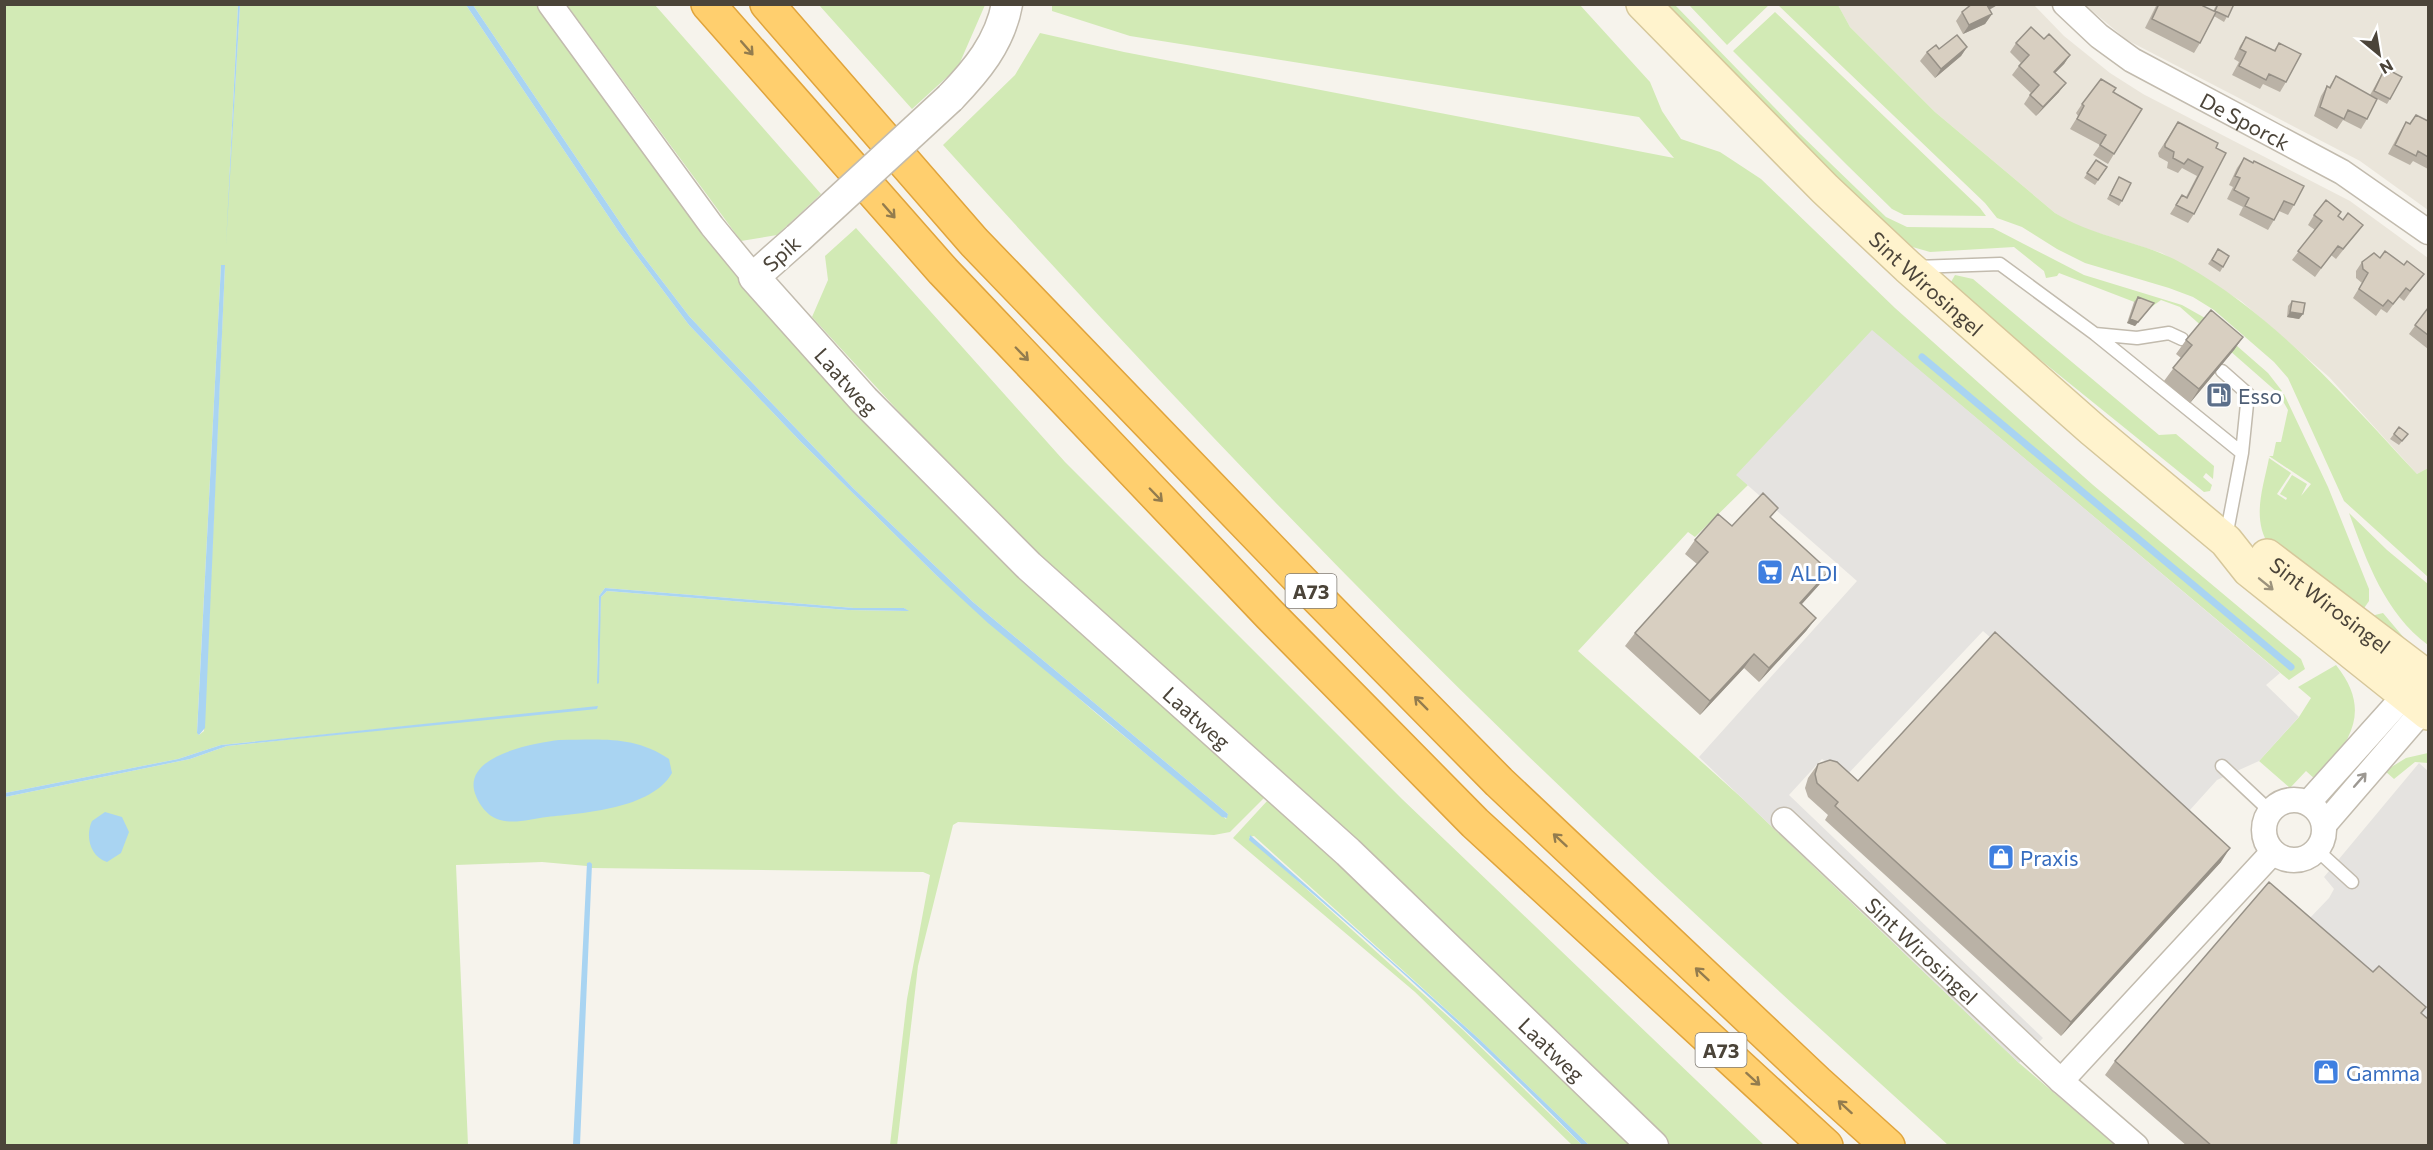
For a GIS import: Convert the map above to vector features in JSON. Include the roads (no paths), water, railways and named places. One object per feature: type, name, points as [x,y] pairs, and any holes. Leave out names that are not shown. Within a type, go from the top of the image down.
[{"type":"highway","name":"A73","points":[[708,4],[943,271],[1270,615],[1475,823],[1826,1146]]},
{"type":"highway","name":"A73","points":[[767,4],[974,242],[1309,589],[1499,782],[1808,1074],[1888,1146]]},
{"type":"main road","name":"Sint Wirosingel","points":[[1643,4],[1825,189],[1908,267],[2093,430],[2226,541],[2262,552],[2424,694]]},
{"type":"street","name":"Spik","points":[[550,4],[712,226],[754,278],[950,98],[978,69],[994,42],[1007,4]]},
{"type":"street","name":"De Sporck","points":[[2066,4],[2099,36],[2132,60],[2342,172],[2428,232]]},
{"type":"street","name":"Laatweg","points":[[754,278],[872,408],[1013,550],[1348,852],[1653,1146]]},
{"type":"street","points":[[2308,804],[2424,694]]},
{"type":"street","points":[[2324,825],[2424,694]]},
{"type":"street","points":[[2288,801],[2308,804],[2315,809],[2324,825],[2324,834],[2317,850],[2300,860],[2290,860],[2273,852],[2265,837],[2264,828],[2271,812],[2288,801]]},
{"type":"street","name":"Sint Wirosingel","points":[[1784,820],[2061,1081],[2136,1146]]},
{"type":"street","points":[[2061,1081],[2273,852]]},
{"type":"lane","points":[[1908,267],[2000,264],[2096,333],[2242,453]]},
{"type":"lane","points":[[2096,333],[2137,338],[2169,333],[2182,339]]},
{"type":"lane","points":[[2222,371],[2248,394],[2242,453],[2226,541]]},
{"type":"lane","points":[[2222,766],[2271,812]]},
{"type":"lane","points":[[2317,850],[2352,882]]},
{"type":"water","points":[[238,5],[240,5],[226,245]]},
{"type":"water","points":[[466,5],[473,5],[640,252],[689,316],[718,347],[853,488],[973,602],[1228,814],[1227,818],[1222,817],[988,623],[800,441],[689,325],[619,232]]},
{"type":"water","points":[[221,265],[225,265],[205,728],[199,735],[197,733]]},
{"type":"water","points":[[605,588],[854,608],[904,608],[909,611],[848,610],[607,591],[601,597],[599,683],[597,684],[599,596]]},
{"type":"water","points":[[598,706],[597,709],[227,746],[190,759],[5,797],[5,793],[178,759],[221,745]]},
{"type":"water","points":[[559,740],[629,742],[656,751],[669,759],[672,773],[662,785],[649,794],[616,807],[515,822],[503,821],[487,813],[476,796],[474,782],[478,771],[488,761],[517,748]]},
{"type":"water","points":[[105,812],[122,817],[129,832],[121,853],[107,862],[96,856],[89,839],[92,821]]},
{"type":"water","points":[[1250,835],[1479,1039],[1589,1145],[1582,1145],[1420,988],[1249,840]]},
{"type":"water","points":[[587,863],[592,864],[580,1145],[573,1145]]},
{"type":"waterway","points":[[1922,357],[2291,667]]},
{"type":"place","name":"Esso","points":[[2219,395]]},
{"type":"place","name":"ALDI","points":[[1770,572]]},
{"type":"place","name":"Praxis","points":[[2001,857]]},
{"type":"place","name":"Gamma","points":[[2326,1072]]}]
